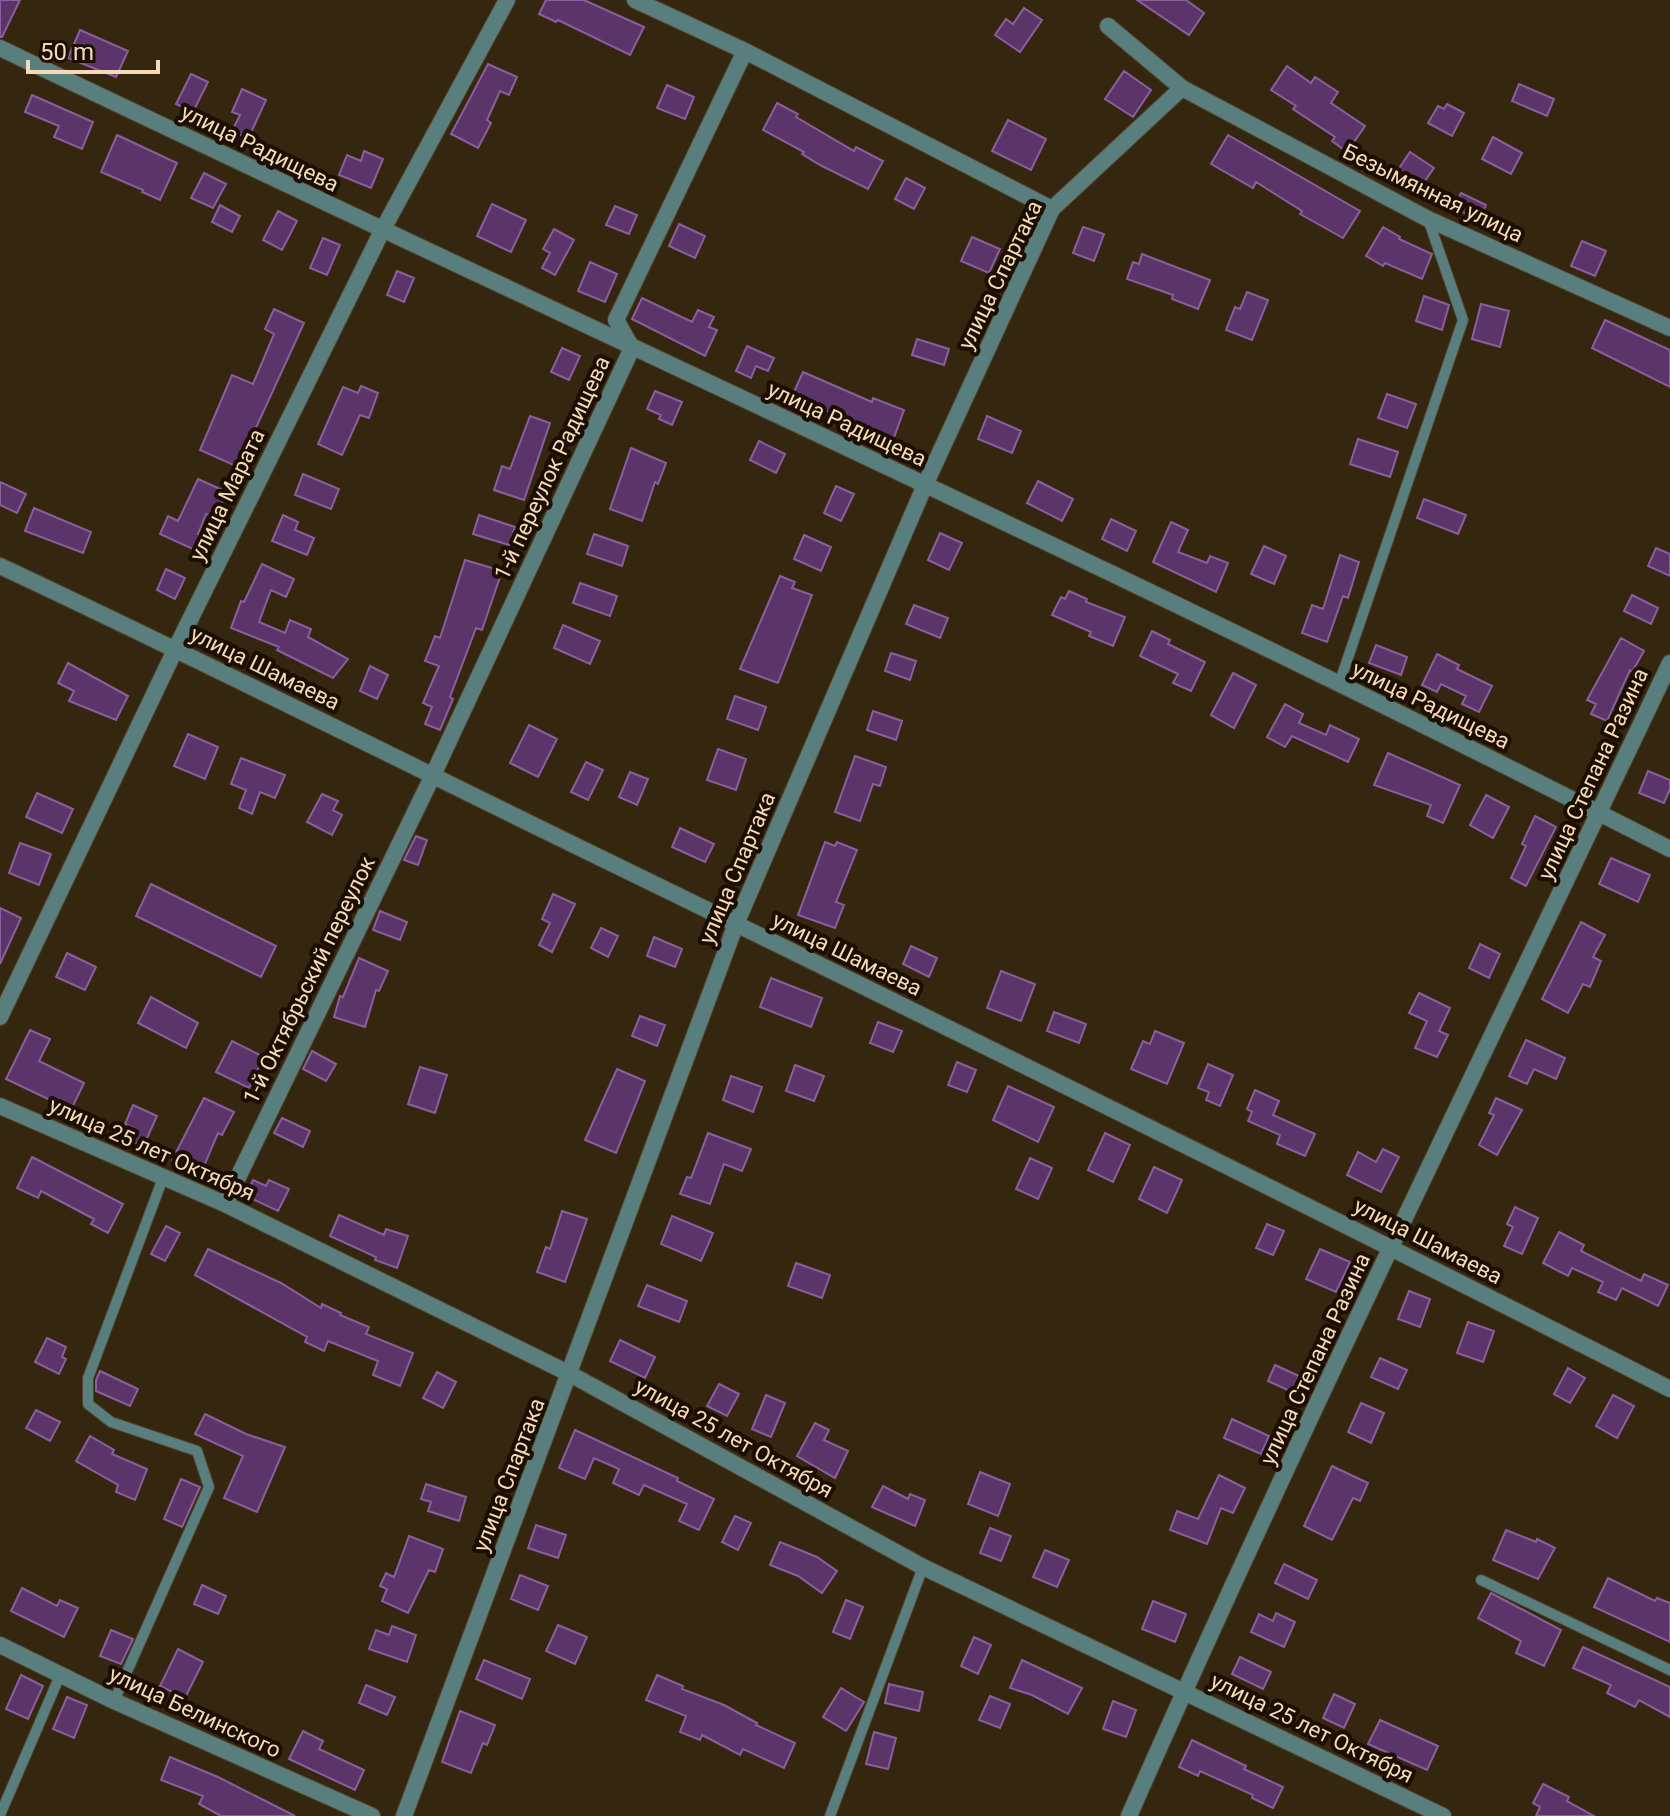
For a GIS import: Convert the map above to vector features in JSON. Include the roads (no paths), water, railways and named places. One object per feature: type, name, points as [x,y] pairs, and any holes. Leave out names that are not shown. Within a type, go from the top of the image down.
[{"type":"street","name":"улица Марата","points":[[0,1017],[176,648],[382,231],[507,0]]},
{"type":"street","points":[[635,0],[745,51],[1052,209]]},
{"type":"street","points":[[1108,26],[1182,88]]},
{"type":"street","name":"улица Радищева","points":[[0,48],[925,485],[1339,684],[1670,849]]},
{"type":"street","name":"1-й переулок Радищева","points":[[433,775],[632,348],[616,320],[745,51]]},
{"type":"street","name":"улица Спартака","points":[[404,1816],[736,924],[925,485],[1052,209],[1182,88]]},
{"type":"street","name":"Безымянная улица","points":[[1182,88],[1428,219],[1670,328]]},
{"type":"street","name":"улица Шамаева","points":[[0,566],[176,648],[1392,1247],[1670,1389]]},
{"type":"street","name":"улица Степана Разина","points":[[1129,1816],[1392,1247],[1670,663]]},
{"type":"street","name":"1-й Октябрьский переулок","points":[[225,1204],[433,775]]},
{"type":"street","name":"улица 25 лет Октября","points":[[0,1106],[225,1204],[570,1374],[923,1567],[1443,1816]]},
{"type":"street","name":"улица Белинского","points":[[0,1645],[114,1701],[372,1816]]},
{"type":"lane","points":[[1339,684],[1463,320],[1428,219]]},
{"type":"lane","points":[[114,1701],[209,1487],[197,1451],[111,1422],[88,1404],[88,1378],[163,1178]]},
{"type":"lane","points":[[830,1816],[923,1567]]},
{"type":"lane","points":[[1481,1580],[1670,1670]]},
{"type":"lane","points":[[0,1815],[61,1673]]}]
